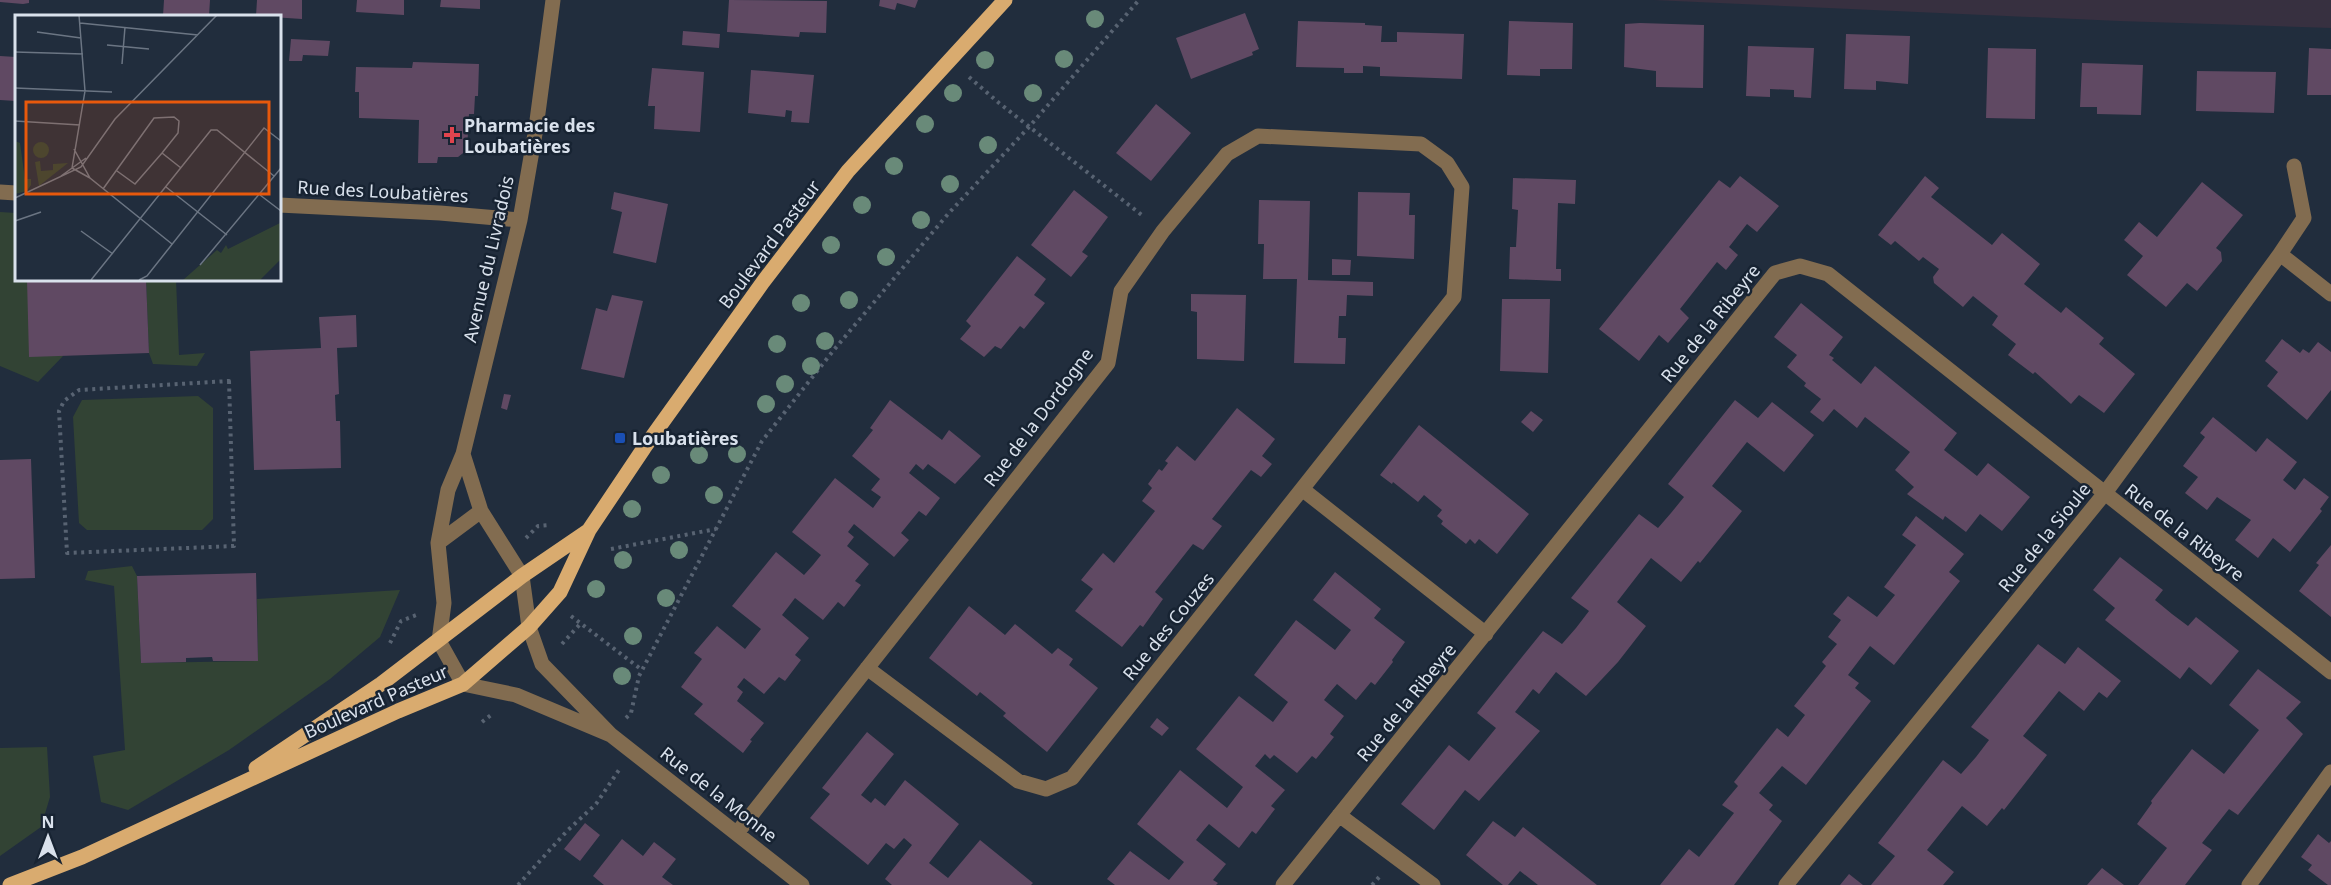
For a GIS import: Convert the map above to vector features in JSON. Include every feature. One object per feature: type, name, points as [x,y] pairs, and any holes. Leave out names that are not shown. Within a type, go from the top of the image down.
[{"type":"main road","name":"Boulevard Pasteur","points":[[10,885],[82,857],[398,711],[463,684],[529,627],[560,592],[589,531],[644,448],[848,171],[1005,0]]},
{"type":"main road","name":"Boulevard Pasteur","points":[[218,793],[381,684],[522,576],[589,531]]},
{"type":"street","name":"Avenue du Livradois","points":[[439,641],[444,603],[438,543],[448,490],[463,454],[520,220],[536,128],[553,0]]},
{"type":"street","name":"Rue de la Dordogne","points":[[737,833],[1107,363],[1121,291],[1163,231],[1227,154],[1258,136],[1421,144],[1447,164],[1462,187],[1454,297],[1302,489]]},
{"type":"street","name":"Rue de la Sioule","points":[[1786,885],[2104,493],[2280,254],[2304,218],[2294,166]]},
{"type":"street","points":[[0,192],[15,193]]},
{"type":"street","name":"Rue des Loubatières","points":[[280,205],[440,213],[520,220]]},
{"type":"street","points":[[2280,254],[2331,294]]},
{"type":"street","name":"Rue de la Ribeyre","points":[[1283,885],[1775,273],[1800,266],[1828,274],[2331,672]]},
{"type":"street","points":[[463,454],[481,511],[522,576]]},
{"type":"street","points":[[1302,489],[1486,634]]},
{"type":"street","name":"Rue des Couzes","points":[[867,668],[1018,781],[1046,789],[1072,778],[1302,489]]},
{"type":"street","points":[[438,543],[481,511]]},
{"type":"street","name":"Rue de la Monne","points":[[522,576],[529,627],[542,664],[611,735],[802,885]]},
{"type":"street","points":[[439,641],[463,684]]},
{"type":"street","name":"Rue de la Monne","points":[[463,684],[516,695],[611,735]]},
{"type":"street","points":[[2249,885],[2331,772]]},
{"type":"street","points":[[1339,815],[1433,885]]},
{"type":"path","points":[[631,713],[639,676],[762,441],[833,351],[948,214],[1029,127],[1139,0]]},
{"type":"path","points":[[949,59],[1029,127],[1163,231]]},
{"type":"path","points":[[229,381],[234,546],[67,553],[59,411],[64,401],[79,390],[229,381]]},
{"type":"path","points":[[606,557],[612,547],[716,529]]},
{"type":"path","points":[[576,606],[570,616],[642,670]]},
{"type":"path","points":[[518,885],[567,831],[596,804],[619,770],[609,765]]},
{"type":"shaded area","points":[[1653,0],[2331,0],[2331,28],[2119,21]]},
{"type":"green space","points":[[0,212],[15,213],[15,280],[27,280],[63,356],[38,382],[0,366]]},
{"type":"green space","points":[[146,280],[176,280],[179,355],[205,353],[197,366],[153,364],[149,353]]},
{"type":"green space","points":[[198,396],[213,408],[213,519],[202,530],[87,530],[79,523],[73,417],[82,400]]},
{"type":"green space","points":[[132,566],[137,576],[141,663],[258,661],[257,599],[400,590],[380,637],[330,679],[229,750],[128,810],[101,802],[93,756],[125,750],[114,586],[85,580],[88,571]]},
{"type":"green space","points":[[47,747],[50,797],[41,827],[0,856],[0,748]]},
{"type":"building","points":[[0,0],[29,0],[29,3],[0,2]]},
{"type":"building","points":[[164,0],[210,0],[209,15],[163,15]]},
{"type":"building","points":[[257,0],[302,0],[302,19],[280,18],[280,15],[256,15]]},
{"type":"building","points":[[357,0],[404,0],[404,15],[356,12]]},
{"type":"building","points":[[441,0],[480,0],[480,9],[440,7]]},
{"type":"building","points":[[729,0],[827,1],[826,33],[800,32],[799,37],[727,32]]},
{"type":"building","points":[[880,0],[918,0],[915,8],[897,3],[895,10],[879,6]]},
{"type":"building","points":[[1245,13],[1259,49],[1252,52],[1253,55],[1191,79],[1176,38]]},
{"type":"building","points":[[1298,21],[1365,23],[1365,25],[1382,26],[1381,42],[1397,42],[1397,32],[1464,34],[1462,79],[1380,76],[1380,67],[1363,66],[1363,73],[1344,73],[1344,68],[1296,67]]},
{"type":"building","points":[[1509,21],[1573,23],[1572,69],[1540,69],[1540,76],[1507,75]]},
{"type":"building","points":[[1625,24],[1704,25],[1703,88],[1656,87],[1656,71],[1624,67]]},
{"type":"building","points":[[683,31],[720,34],[719,48],[682,45]]},
{"type":"building","points":[[1846,34],[1910,36],[1908,84],[1876,81],[1876,90],[1844,89]]},
{"type":"building","points":[[291,39],[330,41],[328,56],[303,55],[302,61],[289,61]]},
{"type":"building","points":[[1748,46],[1814,48],[1811,98],[1794,97],[1794,90],[1770,89],[1770,97],[1746,96]]},
{"type":"building","points":[[1988,48],[2036,49],[2035,119],[1986,118]]},
{"type":"building","points":[[2309,48],[2331,49],[2331,95],[2307,95]]},
{"type":"building","points":[[0,56],[15,57],[15,101],[0,100]]},
{"type":"building","points":[[413,62],[479,64],[478,96],[475,96],[474,114],[469,114],[467,150],[458,157],[438,157],[437,163],[418,163],[419,120],[359,118],[359,92],[355,92],[356,67],[412,68]]},
{"type":"building","points":[[2082,63],[2143,65],[2141,115],[2097,114],[2097,107],[2080,107]]},
{"type":"building","points":[[652,68],[704,72],[700,132],[654,129],[655,106],[648,106]]},
{"type":"building","points":[[751,70],[814,75],[809,123],[791,122],[792,111],[786,110],[785,117],[748,113]]},
{"type":"building","points":[[2197,71],[2276,72],[2274,113],[2196,111]]},
{"type":"building","points":[[1156,104],[1191,133],[1151,181],[1116,153]]},
{"type":"building","points":[[1740,176],[1779,206],[1757,232],[1747,224],[1729,247],[1738,255],[1726,270],[1717,262],[1680,309],[1689,318],[1668,343],[1659,335],[1639,361],[1599,329],[1719,180],[1730,188]]},
{"type":"building","points":[[1925,176],[1939,188],[1931,197],[1992,245],[2002,233],[2040,264],[2024,284],[2061,313],[2066,307],[2104,338],[2099,344],[2135,374],[2104,413],[2079,395],[2071,404],[2035,372],[2033,374],[2008,355],[2016,344],[1992,325],[1998,316],[1973,296],[1963,307],[1934,283],[1933,277],[1939,269],[1923,257],[1919,261],[1895,241],[1891,245],[1878,235]]},
{"type":"building","points":[[1513,178],[1576,180],[1575,204],[1558,203],[1556,269],[1561,269],[1561,281],[1509,279],[1510,247],[1516,247],[1518,210],[1512,209]]},
{"type":"building","points":[[2202,182],[2243,215],[2216,248],[2221,252],[2222,261],[2197,291],[2187,283],[2166,307],[2127,275],[2143,256],[2124,240],[2139,222],[2157,237]]},
{"type":"building","points":[[1074,190],[1108,217],[1082,252],[1088,256],[1071,277],[1031,245]]},
{"type":"building","points":[[614,192],[668,204],[656,263],[613,253],[622,212],[611,209]]},
{"type":"building","points":[[1358,192],[1410,193],[1409,215],[1415,215],[1414,259],[1357,256]]},
{"type":"building","points":[[1259,200],[1310,201],[1308,280],[1373,282],[1373,296],[1347,295],[1346,316],[1339,316],[1338,338],[1346,338],[1345,364],[1294,363],[1297,279],[1263,279],[1264,244],[1258,244]]},
{"type":"building","points":[[1017,256],[1046,279],[1034,295],[1045,303],[1024,329],[1020,326],[1001,349],[995,346],[984,357],[960,339],[971,326],[966,321]]},
{"type":"building","points":[[1332,259],[1351,260],[1350,275],[1332,275]]},
{"type":"building","points":[[27,280],[146,280],[149,353],[29,357]]},
{"type":"building","points":[[1191,294],[1246,295],[1244,361],[1197,359],[1197,312],[1191,311]]},
{"type":"building","points":[[612,295],[643,301],[624,378],[581,369],[596,308],[607,311]]},
{"type":"building","points":[[1502,299],[1550,299],[1548,373],[1500,371]]},
{"type":"building","points":[[1801,303],[1843,337],[1829,355],[1834,358],[1832,360],[1861,384],[1875,366],[1957,433],[1944,450],[1977,476],[1988,463],[2030,497],[2002,531],[1980,514],[1966,532],[1945,516],[1943,520],[1907,494],[1914,487],[1895,470],[1910,452],[1865,417],[1857,428],[1834,409],[1823,422],[1810,412],[1821,399],[1804,386],[1806,383],[1787,367],[1797,355],[1774,337]]},
{"type":"building","points":[[356,315],[357,347],[337,348],[339,394],[335,395],[336,421],[340,421],[341,468],[254,470],[250,351],[321,348],[319,317]]},
{"type":"building","points":[[2282,339],[2300,353],[2303,349],[2309,353],[2318,342],[2331,352],[2331,390],[2307,420],[2267,386],[2278,372],[2265,361]]},
{"type":"building","points":[[504,394],[511,395],[507,410],[501,408]]},
{"type":"building","points":[[890,400],[942,440],[949,430],[981,456],[955,484],[928,464],[923,470],[916,464],[909,473],[940,498],[926,516],[919,511],[901,533],[909,540],[894,557],[854,524],[848,532],[854,537],[847,546],[869,564],[855,581],[861,585],[844,607],[838,602],[823,620],[795,598],[782,615],[809,638],[795,655],[801,660],[785,681],[779,677],[764,694],[744,678],[737,687],[743,692],[737,701],[764,723],[743,753],[694,714],[703,704],[681,687],[702,659],[694,653],[717,626],[745,649],[761,629],[732,606],[776,552],[804,575],[813,565],[821,555],[792,532],[835,478],[873,508],[881,497],[871,490],[880,479],[852,456],[873,430],[870,428]]},
{"type":"building","points":[[1735,400],[1758,418],[1772,402],[1814,435],[1784,472],[1747,442],[1712,486],[1742,511],[1700,563],[1698,561],[1681,582],[1651,558],[1617,602],[1646,626],[1618,662],[1586,696],[1556,672],[1539,694],[1533,689],[1515,712],[1540,731],[1479,801],[1465,790],[1434,830],[1401,804],[1449,745],[1469,761],[1496,728],[1477,713],[1543,631],[1562,644],[1576,628],[1589,611],[1571,598],[1639,514],[1658,528],[1671,513],[1684,497],[1668,484]]},
{"type":"building","points":[[1237,408],[1275,439],[1262,456],[1272,464],[1261,477],[1251,470],[1212,519],[1222,526],[1203,550],[1193,544],[1155,592],[1163,599],[1143,627],[1140,625],[1122,647],[1075,611],[1093,589],[1081,580],[1103,553],[1114,563],[1155,511],[1142,501],[1152,488],[1148,484],[1159,469],[1162,471],[1168,463],[1165,461],[1177,446],[1195,461]]},
{"type":"building","points":[[1531,411],[1543,420],[1533,432],[1521,422]]},
{"type":"building","points":[[2213,417],[2256,452],[2267,438],[2297,462],[2283,480],[2295,490],[2304,478],[2329,497],[2320,509],[2322,511],[2290,552],[2273,538],[2258,558],[2235,540],[2251,520],[2217,497],[2207,510],[2185,493],[2198,477],[2183,466],[2205,437],[2200,433]]},
{"type":"building","points":[[1419,425],[1529,514],[1497,554],[1479,539],[1475,544],[1470,539],[1466,544],[1441,524],[1443,521],[1437,516],[1442,510],[1424,495],[1418,502],[1393,482],[1392,484],[1380,475]]},
{"type":"building","points":[[31,459],[35,578],[0,579],[0,460]]},
{"type":"building","points":[[1916,516],[1964,554],[1949,572],[1960,581],[1894,665],[1870,646],[1848,675],[1859,683],[1855,688],[1871,701],[1806,785],[1782,766],[1759,793],[1773,805],[1769,810],[1782,821],[1734,885],[1660,885],[1689,849],[1699,857],[1734,813],[1722,805],[1738,786],[1734,782],[1777,728],[1788,737],[1805,715],[1794,706],[1826,666],[1822,662],[1837,644],[1828,637],[1841,620],[1833,614],[1848,596],[1877,617],[1895,595],[1884,587],[1916,545],[1902,535]]},
{"type":"building","points":[[2331,545],[2331,617],[2299,591],[2319,565],[2316,563]]},
{"type":"building","points":[[2120,557],[2163,590],[2155,600],[2172,614],[2188,626],[2196,617],[2239,651],[2211,685],[2189,667],[2180,679],[2105,620],[2115,608],[2093,590]]},
{"type":"building","points":[[1335,572],[1381,609],[1374,618],[1405,642],[1392,660],[1393,662],[1375,685],[1371,682],[1356,700],[1337,684],[1331,691],[1324,700],[1344,716],[1330,734],[1334,737],[1316,759],[1312,756],[1297,773],[1274,755],[1270,759],[1265,754],[1255,766],[1285,790],[1271,806],[1275,809],[1256,834],[1252,831],[1239,848],[1209,824],[1203,831],[1196,840],[1226,864],[1213,880],[1218,883],[1216,885],[1115,885],[1107,879],[1130,851],[1169,880],[1184,862],[1137,824],[1180,770],[1227,808],[1243,787],[1196,749],[1239,696],[1273,722],[1288,702],[1254,675],[1296,620],[1335,650],[1351,630],[1313,600]]},
{"type":"building","points":[[256,573],[258,661],[213,661],[212,657],[186,658],[186,662],[141,663],[137,576]]},
{"type":"building","points":[[969,606],[1005,635],[1015,624],[1052,654],[1058,648],[1073,659],[1069,665],[1098,688],[1047,752],[1003,716],[1006,713],[980,692],[977,696],[929,658]]},
{"type":"building","points":[[2038,644],[2065,664],[2078,647],[2121,681],[2107,698],[2099,692],[2084,711],[2059,691],[2023,736],[2047,755],[2004,810],[2002,808],[1987,826],[1962,806],[1927,850],[1954,872],[1943,885],[1871,885],[1895,856],[1878,843],[1943,760],[1961,774],[1976,757],[1989,740],[1971,727]]},
{"type":"building","points":[[2258,669],[2301,702],[2286,718],[2303,734],[2238,815],[2229,809],[2202,843],[2212,850],[2185,885],[2138,885],[2167,848],[2137,824],[2152,803],[2151,801],[2192,749],[2224,774],[2259,730],[2229,705]]},
{"type":"building","points":[[1157,718],[1169,728],[1162,736],[1150,727]]},
{"type":"building","points":[[867,732],[894,754],[861,795],[871,803],[875,798],[885,806],[905,780],[959,824],[929,863],[948,878],[980,840],[1033,883],[1031,885],[892,885],[885,879],[912,845],[904,838],[894,849],[886,843],[868,865],[810,818],[830,794],[822,788]]},
{"type":"building","points":[[1493,821],[1515,837],[1523,827],[1597,885],[1538,885],[1520,871],[1508,885],[1503,885],[1466,855]]},
{"type":"building","points":[[585,823],[600,835],[580,861],[564,849]]},
{"type":"building","points":[[2318,834],[2329,843],[2331,841],[2331,885],[2308,870],[2312,865],[2301,857]]},
{"type":"building","points":[[622,839],[643,856],[654,842],[676,859],[662,877],[673,885],[604,885],[593,876]]},
{"type":"building","points":[[2102,868],[2124,885],[2087,885]]},
{"type":"building","points":[[1849,874],[1863,885],[1840,885]]},
{"type":"place","name":"Pharmacie des Loubatières","points":[[452,135]]},
{"type":"place","name":"Loubatières","points":[[620,438]]}]
